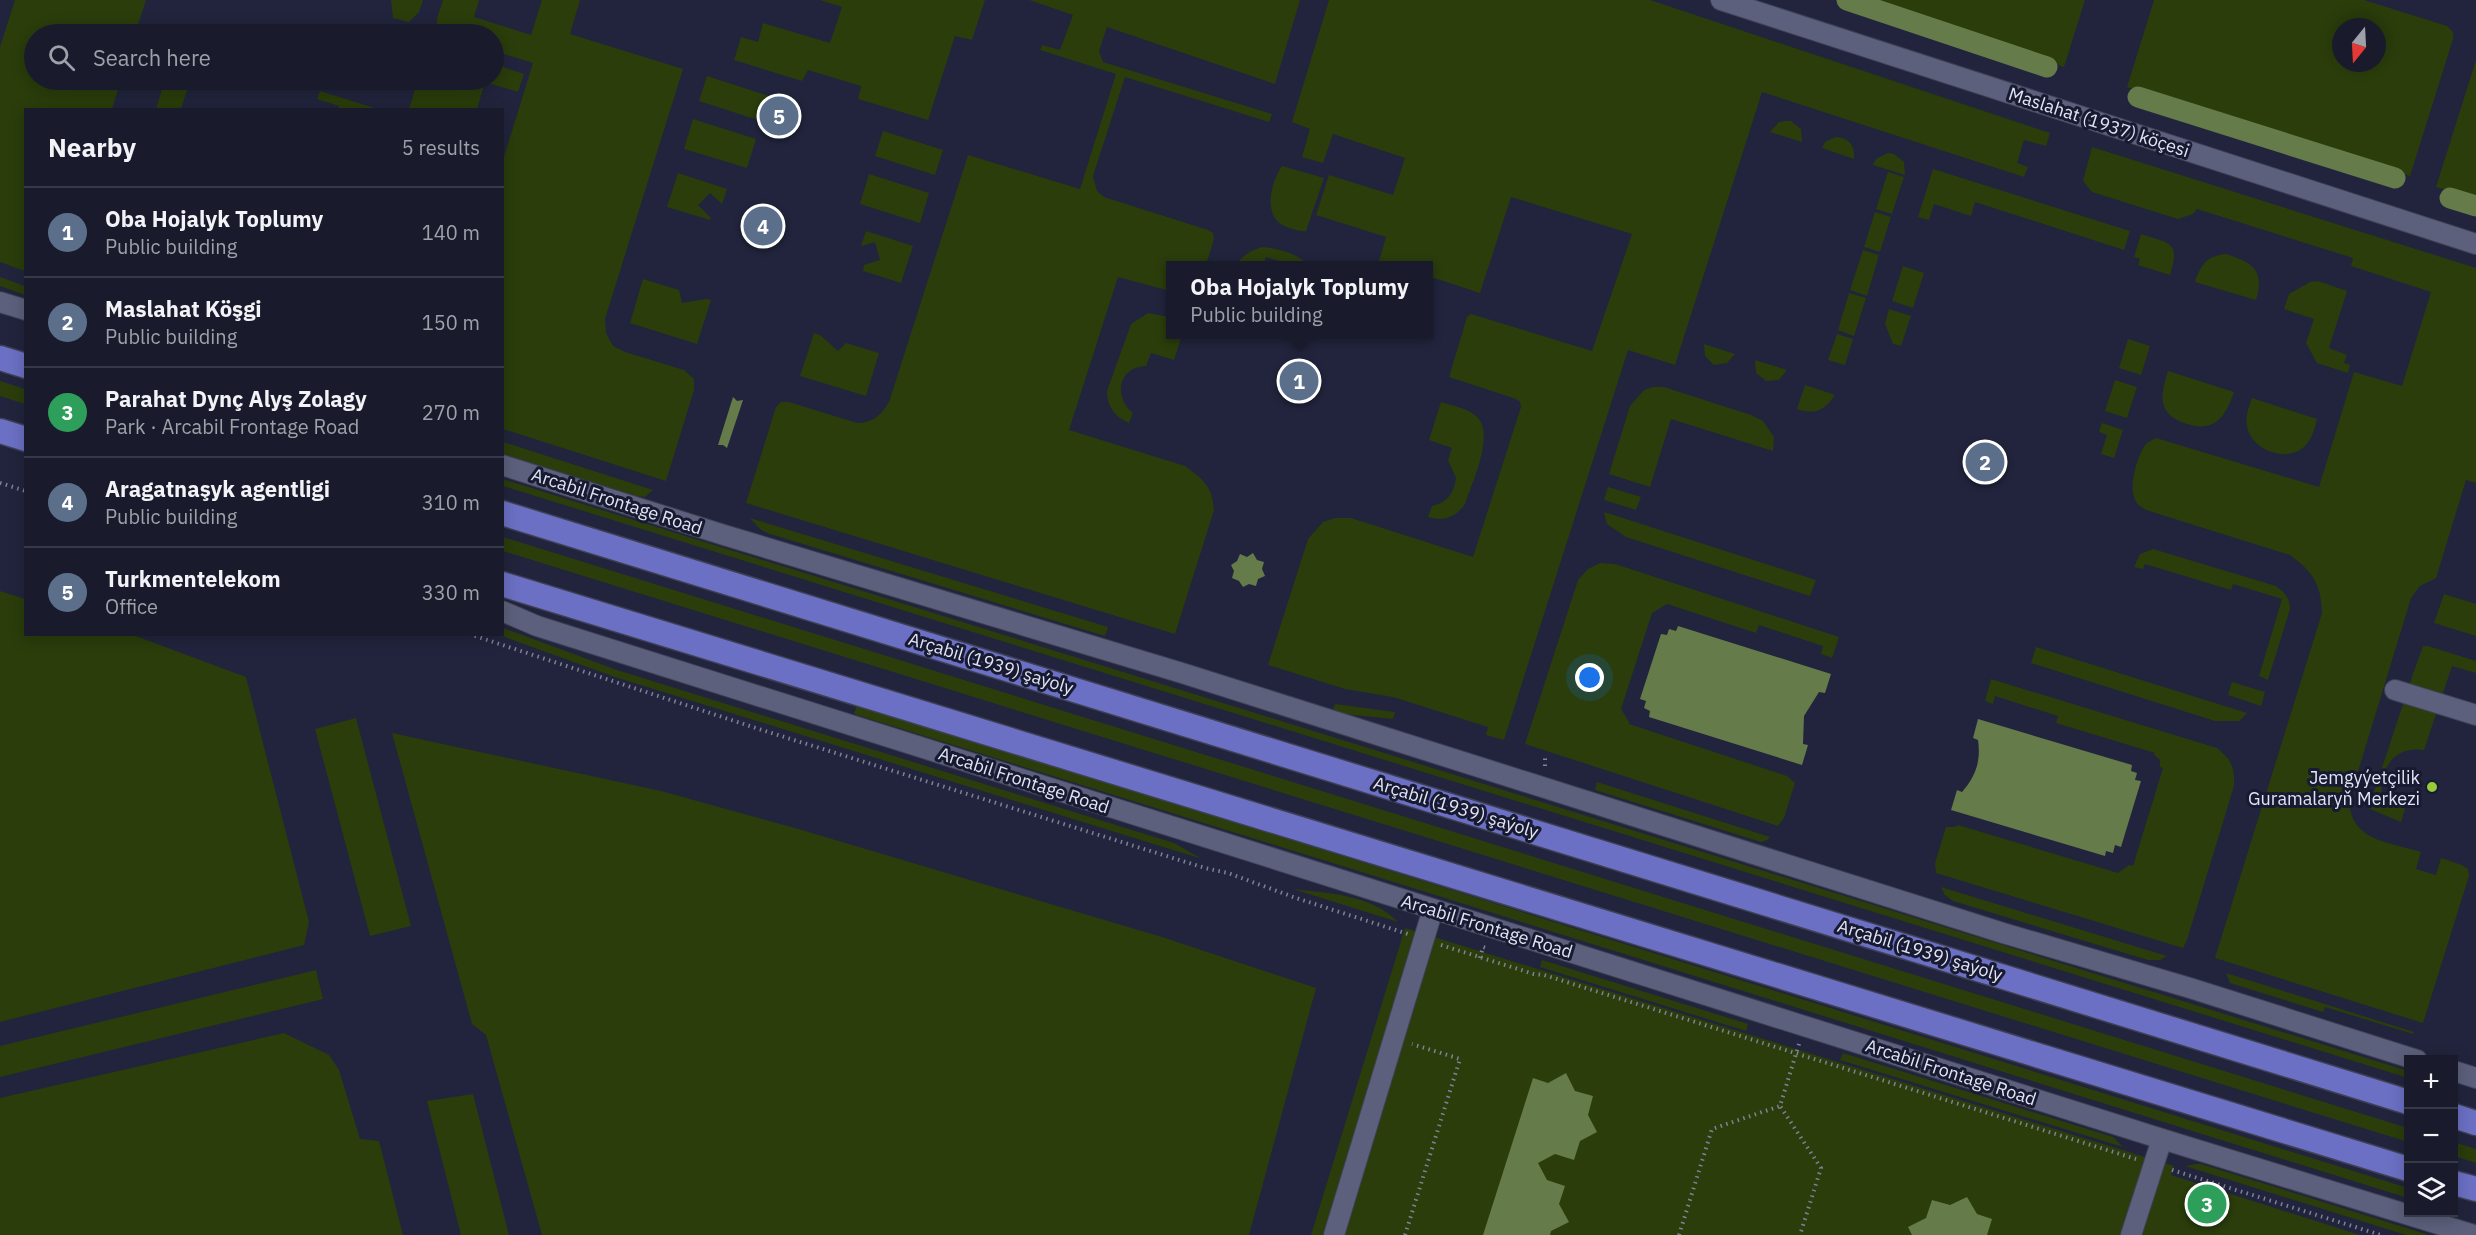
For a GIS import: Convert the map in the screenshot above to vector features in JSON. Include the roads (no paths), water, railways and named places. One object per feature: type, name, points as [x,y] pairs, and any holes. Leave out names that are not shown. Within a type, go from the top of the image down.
[{"type":"main road","points":[[0,358],[24,365]]},
{"type":"main road","points":[[0,431],[24,438]]},
{"type":"main road","name":"Arçabil (1939) şaýoly","points":[[504,514],[2404,1100]]},
{"type":"main road","points":[[504,585],[2404,1167]]},
{"type":"main road","points":[[2458,1117],[2476,1123]]},
{"type":"main road","points":[[2458,1184],[2476,1190]]},
{"type":"street","name":"Maslahat (1937) köçesi","points":[[1721,0],[2476,244]]},
{"type":"street","points":[[0,302],[24,309]]},
{"type":"street","name":"Arcabil Frontage Road","points":[[504,466],[1182,674],[2003,933],[2404,1055]]},
{"type":"street","name":"Arcabil Frontage Road","points":[[504,612],[537,626],[2162,1139],[2475,1235]]},
{"type":"street","points":[[2395,690],[2476,715]]},
{"type":"street","points":[[1334,1235],[1433,909]]},
{"type":"street","points":[[2458,1072],[2476,1078]]},
{"type":"street","points":[[2131,1235],[2162,1139]]},
{"type":"waterway","points":[[1847,0],[2047,67]]},
{"type":"waterway","points":[[2138,97],[2395,178]]},
{"type":"waterway","points":[[2450,198],[2476,206]]},
{"type":"place","name":"Turkmentelekom","points":[[779,116]]},
{"type":"place","name":"Aragatnaşyk agentligi","points":[[763,226]]},
{"type":"place","name":"Oba Hojalyk Toplumy","points":[[1299,381]]},
{"type":"place","name":"Maslahat Köşgi","points":[[1985,462]]},
{"type":"place","name":"Jemgyýetçilik Guramalaryň Merkezi","points":[[2432,787]]},
{"type":"place","name":"Parahat Dynç Alyş Zolagy","points":[[2207,1204]]}]
